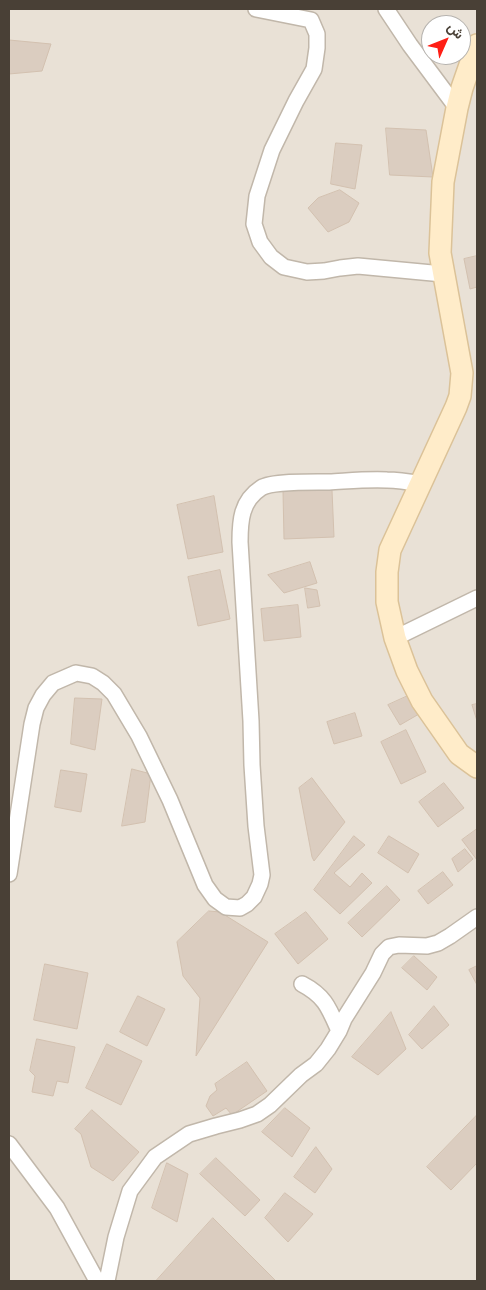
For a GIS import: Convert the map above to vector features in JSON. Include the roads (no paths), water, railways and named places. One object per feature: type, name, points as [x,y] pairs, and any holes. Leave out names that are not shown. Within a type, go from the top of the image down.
[{"type":"street","points":[[256,9],[311,20],[317,34],[314,69],[272,150],[257,196],[254,224],[260,242],[271,258],[284,267],[307,272],[358,266],[443,274]]},
{"type":"street","points":[[386,9],[457,108]]},
{"type":"street","points":[[476,769],[458,754],[422,701],[407,671],[395,638],[387,602],[386,572],[390,550],[456,407],[462,386],[462,373],[440,253],[443,182],[457,108],[477,45]]},
{"type":"street","points":[[9,874],[36,708],[43,694],[52,683],[76,673],[92,676],[103,683],[114,694],[143,745],[170,800],[205,884],[215,899],[226,907],[240,908],[247,904],[254,897],[262,875],[252,766],[240,542],[240,522],[243,511],[247,502],[261,487],[272,485],[302,482],[388,480],[421,484]]},
{"type":"street","points":[[395,638],[477,598]]},
{"type":"street","points":[[107,1281],[116,1238],[130,1191],[155,1157],[189,1134],[257,1114],[270,1105],[301,1075],[316,1064],[328,1049],[344,1019],[373,973],[382,954],[389,948],[399,945],[427,946],[450,936],[477,917]]},
{"type":"street","points":[[302,984],[315,990],[324,1000],[338,1031]]},
{"type":"street","points":[[9,1144],[57,1208],[97,1281]]}]
